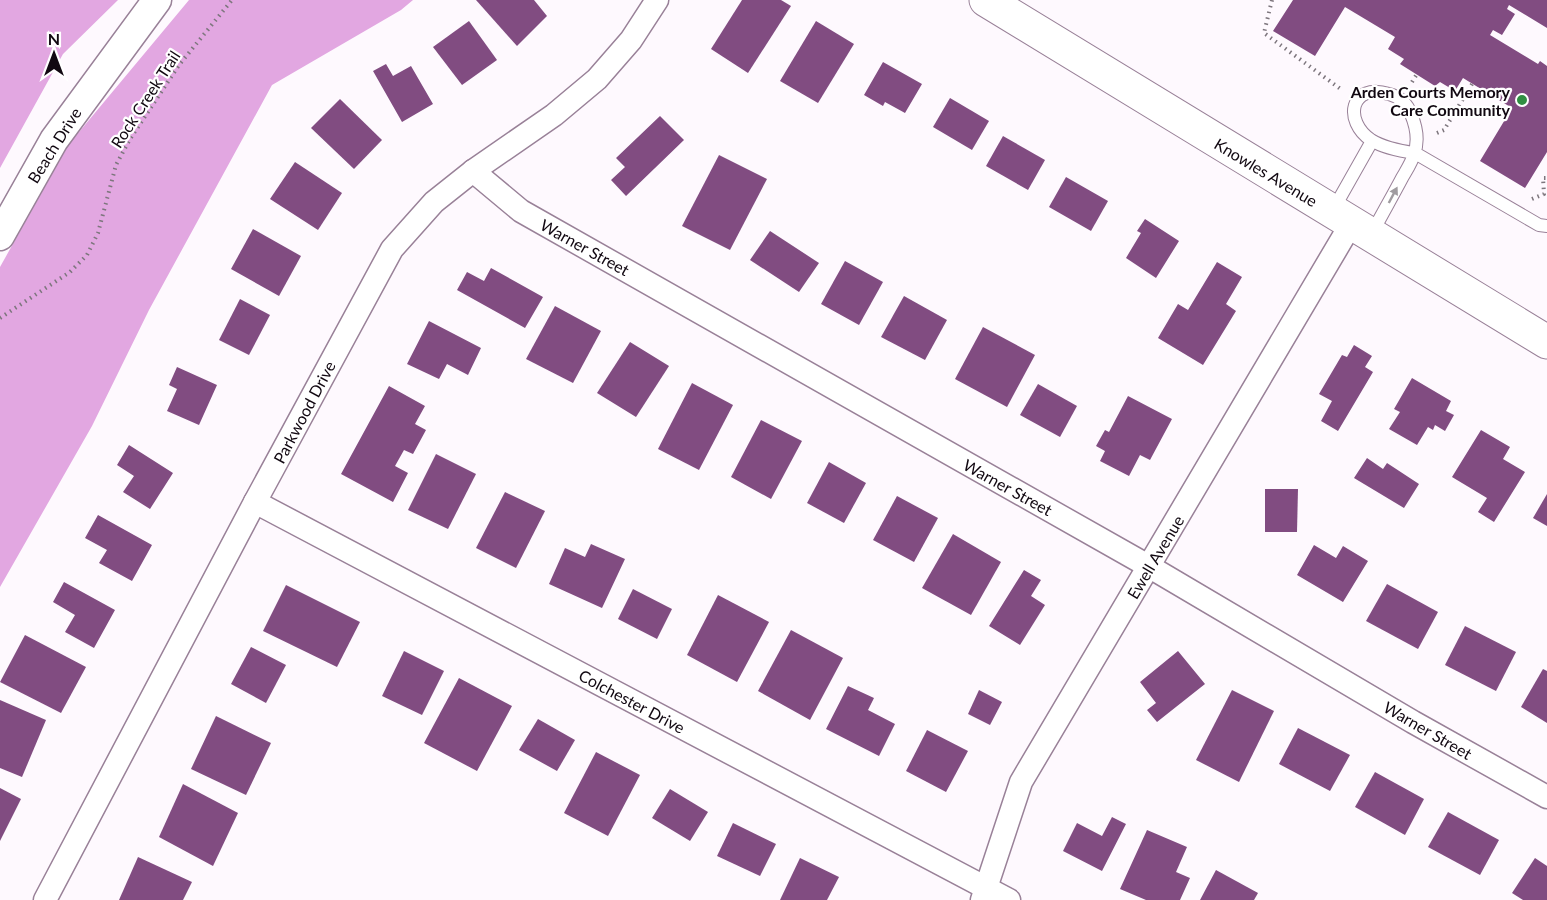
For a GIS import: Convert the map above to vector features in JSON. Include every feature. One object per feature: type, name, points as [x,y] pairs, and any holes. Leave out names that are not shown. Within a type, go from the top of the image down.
[{"type":"main road","name":"Knowles Avenue","points":[[986,0],[1547,342]]},
{"type":"street","name":"Beach Drive","points":[[0,237],[54,140],[157,0]]},
{"type":"street","name":"Parkwood Drive","points":[[45,900],[255,502],[392,249],[434,202],[473,171],[554,115],[597,79],[631,40],[657,0]]},
{"type":"street","name":"Warner Street","points":[[473,171],[521,211],[1150,567],[1413,722],[1547,797]]},
{"type":"street","name":"Ewell Avenue","points":[[983,894],[1021,782],[1351,224]]},
{"type":"street","name":"Colchester Drive","points":[[255,502],[983,894],[1009,900]]},
{"type":"lane","points":[[1351,224],[1415,153],[1416,126],[1408,105],[1394,95],[1378,91],[1360,96],[1353,113],[1360,130],[1372,141],[1415,153],[1539,225],[1547,226]]},
{"type":"lane","points":[[1351,224],[1372,141]]},
{"type":"path","name":"Rock Creek Trail","points":[[0,318],[70,272],[87,255],[98,233],[116,165],[130,140],[179,65],[232,0]]},
{"type":"path","points":[[1272,0],[1264,33],[1342,90]]},
{"type":"path","points":[[1409,85],[1417,74]]},
{"type":"path","points":[[1437,133],[1444,130],[1473,84]]},
{"type":"path","points":[[1530,200],[1544,194],[1543,178],[1547,178]]},
{"type":"shaded area","points":[[0,0],[118,0],[63,54],[0,168]]},
{"type":"shaded area","points":[[189,0],[413,0],[401,10],[272,85],[149,310],[92,426],[0,587],[0,267],[69,144]]},
{"type":"building","points":[[476,0],[534,0],[547,16],[517,46]]},
{"type":"building","points":[[742,0],[781,0],[791,6],[748,73],[711,49]]},
{"type":"building","name":"Arden Courts Memory Care Community","points":[[1293,0],[1547,0],[1547,28],[1509,5],[1507,9],[1515,14],[1502,35],[1493,30],[1490,35],[1538,64],[1540,61],[1547,66],[1547,152],[1525,188],[1480,161],[1512,108],[1463,78],[1455,91],[1440,82],[1435,86],[1400,64],[1404,59],[1388,49],[1395,37],[1345,7],[1315,56],[1273,31]]},
{"type":"building","points":[[469,21],[497,60],[462,85],[433,47]]},
{"type":"building","points":[[816,21],[854,44],[818,103],[780,81]]},
{"type":"building","points":[[883,62],[922,84],[905,113],[885,102],[883,106],[864,95]]},
{"type":"building","points":[[386,64],[393,76],[411,66],[433,104],[402,122],[373,71]]},
{"type":"building","points":[[950,98],[989,121],[972,150],[933,127]]},
{"type":"building","points":[[340,99],[382,140],[354,169],[311,128]]},
{"type":"building","points":[[660,116],[684,140],[626,196],[611,180],[625,167],[616,158]]},
{"type":"building","points":[[1003,136],[1045,160],[1028,190],[986,166]]},
{"type":"building","points":[[719,155],[767,179],[730,250],[682,226]]},
{"type":"building","points":[[295,162],[342,193],[318,230],[270,199]]},
{"type":"building","points":[[1066,177],[1108,201],[1091,231],[1049,207]]},
{"type":"building","points":[[1145,219],[1179,241],[1156,278],[1126,258],[1141,233],[1137,231]]},
{"type":"building","points":[[253,229],[301,256],[279,296],[231,269]]},
{"type":"building","points":[[770,231],[819,263],[799,292],[750,260]]},
{"type":"building","points":[[845,261],[883,282],[859,325],[821,304]]},
{"type":"building","points":[[1217,262],[1242,277],[1226,304],[1236,311],[1203,365],[1158,338],[1178,304],[1188,310]]},
{"type":"building","points":[[491,268],[543,297],[525,328],[457,290],[467,272],[484,281]]},
{"type":"building","points":[[904,296],[947,320],[925,360],[881,337]]},
{"type":"building","points":[[240,299],[270,315],[249,355],[219,340]]},
{"type":"building","points":[[555,306],[601,331],[573,383],[526,359]]},
{"type":"building","points":[[429,321],[481,348],[468,375],[447,364],[439,379],[407,364]]},
{"type":"building","points":[[983,327],[1035,355],[1007,407],[955,379]]},
{"type":"building","points":[[630,342],[669,366],[636,417],[597,393]]},
{"type":"building","points":[[1354,345],[1372,356],[1365,367],[1373,372],[1338,431],[1321,421],[1332,401],[1319,394],[1342,355],[1347,357]]},
{"type":"building","points":[[177,367],[217,385],[199,425],[167,411],[177,389],[169,385]]},
{"type":"building","points":[[1412,378],[1451,401],[1446,411],[1454,415],[1445,431],[1435,425],[1433,430],[1428,427],[1417,445],[1389,429],[1400,412],[1394,409]]},
{"type":"building","points":[[692,383],[733,405],[699,470],[658,449]]},
{"type":"building","points":[[1038,384],[1077,406],[1060,437],[1020,415]]},
{"type":"building","points":[[389,386],[425,406],[415,424],[426,430],[413,454],[404,450],[395,466],[408,473],[393,502],[341,474]]},
{"type":"building","points":[[1128,396],[1172,419],[1150,460],[1140,455],[1129,476],[1100,461],[1105,451],[1096,446],[1105,430],[1109,432]]},
{"type":"building","points":[[761,420],[802,441],[771,499],[731,477]]},
{"type":"building","points":[[1481,430],[1510,447],[1503,459],[1525,472],[1494,522],[1478,512],[1487,498],[1452,477]]},
{"type":"building","points":[[129,445],[173,473],[150,509],[123,492],[134,476],[117,465]]},
{"type":"building","points":[[436,454],[476,474],[448,529],[408,510]]},
{"type":"building","points":[[1367,458],[1383,469],[1387,463],[1419,484],[1404,508],[1354,478]]},
{"type":"building","points":[[829,462],[866,483],[844,523],[807,503]]},
{"type":"building","points":[[1265,489],[1298,489],[1297,532],[1265,532]]},
{"type":"building","points":[[505,492],[545,511],[516,568],[476,548]]},
{"type":"building","points":[[1547,494],[1547,526],[1533,518]]},
{"type":"building","points":[[897,496],[938,518],[914,562],[873,540]]},
{"type":"building","points":[[98,515],[152,545],[132,581],[99,563],[107,550],[85,538]]},
{"type":"building","points":[[953,534],[1001,562],[971,615],[922,588]]},
{"type":"building","points":[[591,544],[625,559],[602,608],[549,584],[565,548],[585,557]]},
{"type":"building","points":[[1314,545],[1336,558],[1343,546],[1368,561],[1343,602],[1297,575]]},
{"type":"building","points":[[1024,570],[1041,580],[1031,596],[1045,605],[1020,645],[989,626]]},
{"type":"building","points":[[64,582],[115,610],[94,648],[65,632],[75,615],[53,602]]},
{"type":"building","points":[[1387,584],[1438,612],[1418,649],[1366,621]]},
{"type":"building","points":[[286,585],[360,622],[337,667],[263,631]]},
{"type":"building","points":[[633,589],[672,609],[657,639],[618,619]]},
{"type":"building","points":[[718,595],[769,622],[737,682],[687,655]]},
{"type":"building","points":[[1465,626],[1516,652],[1496,691],[1445,665]]},
{"type":"building","points":[[791,630],[843,658],[810,720],[758,691]]},
{"type":"building","points":[[25,635],[86,667],[61,713],[0,682]]},
{"type":"building","points":[[251,647],[286,665],[266,703],[231,684]]},
{"type":"building","points":[[404,651],[444,671],[422,715],[382,696]]},
{"type":"building","points":[[1178,651],[1205,684],[1157,722],[1147,710],[1156,703],[1140,682]]},
{"type":"building","points":[[1543,669],[1547,671],[1547,723],[1521,707]]},
{"type":"building","points":[[459,678],[512,706],[477,771],[424,743]]},
{"type":"building","points":[[848,686],[874,698],[868,710],[895,724],[879,756],[826,729]]},
{"type":"building","points":[[979,690],[1002,702],[990,725],[968,714]]},
{"type":"building","points":[[1232,690],[1274,711],[1239,782],[1196,760]]},
{"type":"building","points":[[0,700],[46,720],[22,777],[0,768]]},
{"type":"building","points":[[216,716],[271,743],[246,795],[191,769]]},
{"type":"building","points":[[538,719],[575,740],[557,771],[519,750]]},
{"type":"building","points":[[1298,728],[1350,755],[1330,791],[1279,764]]},
{"type":"building","points":[[927,730],[968,751],[946,792],[906,771]]},
{"type":"building","points":[[596,752],[640,775],[608,836],[564,813]]},
{"type":"building","points":[[1375,772],[1424,799],[1405,835],[1355,807]]},
{"type":"building","points":[[183,784],[238,813],[213,866],[159,837]]},
{"type":"building","points":[[0,788],[21,799],[0,841]]},
{"type":"building","points":[[670,789],[708,812],[690,841],[652,818]]},
{"type":"building","points":[[1448,812],[1499,840],[1480,875],[1428,847]]},
{"type":"building","points":[[1112,817],[1126,824],[1102,871],[1063,851],[1077,823],[1102,836]]},
{"type":"building","points":[[733,823],[776,844],[760,876],[717,856]]},
{"type":"building","points":[[1147,830],[1187,847],[1176,872],[1190,878],[1180,900],[1146,900],[1120,889]]},
{"type":"building","points":[[138,857],[192,882],[183,900],[119,900]]},
{"type":"building","points":[[800,858],[839,877],[827,900],[780,900]]},
{"type":"building","points":[[1535,858],[1547,866],[1547,900],[1523,900],[1512,893]]},
{"type":"building","points":[[1216,870],[1258,893],[1254,900],[1200,900]]},
{"type":"place","name":"Arden Courts Memory Care Community","points":[[1522,100]]}]
